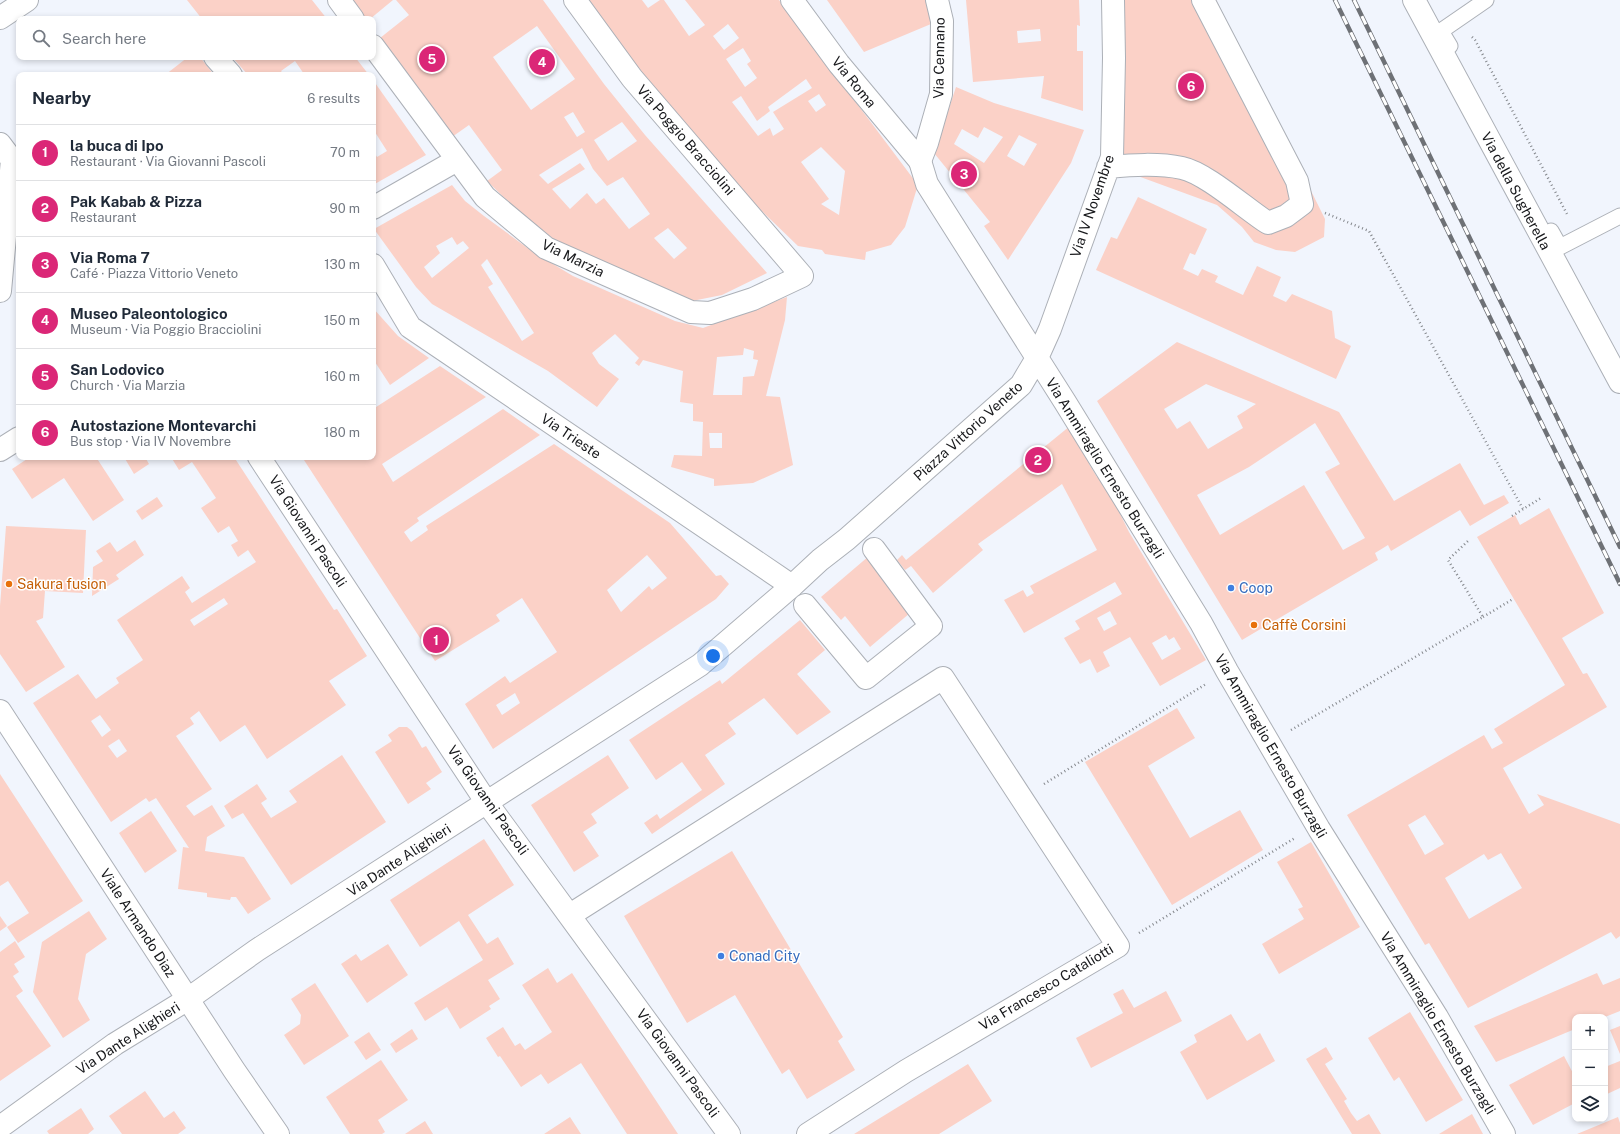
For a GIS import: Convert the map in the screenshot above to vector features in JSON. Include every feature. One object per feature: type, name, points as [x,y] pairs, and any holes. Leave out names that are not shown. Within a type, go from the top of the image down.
[{"type":"street","points":[[0,18],[27,0]]},
{"type":"street","points":[[339,0],[351,16]]},
{"type":"street","name":"Via Poggio Bracciolini","points":[[575,0],[632,78],[802,276]]},
{"type":"street","name":"Via Roma","points":[[792,0],[839,64],[920,161]]},
{"type":"street","name":"Via Cennano","points":[[920,161],[927,143],[941,94],[942,21],[937,0]]},
{"type":"street","name":"Via IV Novembre","points":[[1037,358],[1050,329],[1112,157],[1114,58],[1113,0]]},
{"type":"street","points":[[1108,167],[1137,164],[1183,168],[1214,184],[1268,223],[1286,216],[1302,204],[1297,181],[1202,0]]},
{"type":"street","name":"Via della Sugherella","points":[[1414,0],[1620,382]]},
{"type":"street","name":"Via Marzia","points":[[376,50],[485,197],[546,248],[691,312],[710,313],[753,299],[802,276]]},
{"type":"street","points":[[219,60],[229,72]]},
{"type":"street","points":[[0,144],[12,160],[0,291]]},
{"type":"street","points":[[376,206],[457,160]]},
{"type":"street","points":[[920,161],[927,184],[1037,358]]},
{"type":"street","name":"Via Trieste","points":[[376,270],[410,327],[792,586]]},
{"type":"street","name":"Piazza Vittorio Veneto","points":[[792,586],[820,560],[848,539],[1022,385],[1037,358]]},
{"type":"street","name":"Via Ammiraglio Ernesto Burzagli","points":[[1037,358],[1202,623],[1227,671],[1319,829],[1437,1017],[1504,1134]]},
{"type":"street","points":[[0,450],[16,440]]},
{"type":"street","name":"Via Giovanni Pascoli","points":[[261,460],[488,803],[729,1134]]},
{"type":"street","points":[[805,605],[866,678],[931,626],[874,548]]},
{"type":"street","name":"Via Dante Alighieri","points":[[0,1127],[115,1044],[188,999],[257,950],[488,803],[700,665],[792,586]]},
{"type":"street","name":"Via Francesco Cataliotti","points":[[570,915],[943,678],[1118,946],[906,1071],[808,1134]]},
{"type":"street","name":"Viale Armando Diaz","points":[[0,711],[278,1134]]},
{"type":"lane","points":[[1486,0],[1441,31],[1560,248],[1620,216]]},
{"type":"path","points":[[1451,24],[1475,40],[1569,218],[1570,242]]},
{"type":"path","points":[[1302,204],[1369,231],[1523,509]]},
{"type":"path","points":[[1512,516],[1541,498]]},
{"type":"path","points":[[1468,541],[1448,560],[1483,617]]},
{"type":"path","points":[[1270,743],[1513,599]]},
{"type":"path","points":[[1022,797],[1227,671]]},
{"type":"path","points":[[1118,946],[1298,837]]},
{"type":"building","points":[[187,0],[312,0],[325,16],[200,16]]},
{"type":"building","points":[[349,0],[393,0],[374,16],[361,16]]},
{"type":"building","points":[[396,0],[543,0],[604,84],[645,135],[767,273],[722,295],[692,301],[556,241],[514,207],[487,181],[502,170],[469,125],[452,137],[376,43],[376,41],[409,15]],"holes":[[[537,26],[575,79],[531,110],[493,57]],[[573,112],[585,132],[577,137],[564,117]],[[622,122],[637,141],[608,161],[594,140]],[[582,148],[593,169],[607,186],[623,177],[650,214],[629,229],[604,198],[596,204],[587,193],[570,209],[552,189],[585,169],[580,163],[548,184],[539,175]],[[668,228],[687,248],[674,259],[654,238]]]},
{"type":"building","points":[[589,0],[642,0],[648,8],[660,0],[664,0],[689,36],[705,25],[685,0],[779,0],[918,185],[905,227],[891,245],[866,252],[865,260],[825,254],[822,250],[798,246],[739,189],[659,96]],"holes":[[[728,24],[739,38],[724,50],[713,36]],[[743,48],[751,61],[747,64],[757,78],[745,87],[726,59]],[[806,79],[812,88],[773,112],[784,129],[773,136],[770,128],[758,136],[732,102],[741,96],[757,121],[770,111],[768,107]],[[819,94],[826,105],[816,112],[808,101]],[[821,147],[845,171],[839,215],[821,204],[829,199],[801,162]]]},
{"type":"building","points":[[827,0],[928,0],[931,24],[864,52]]},
{"type":"building","points":[[966,0],[1079,0],[1080,26],[1077,25],[1077,51],[1083,51],[1083,111],[1041,98],[1044,76],[973,82]],"holes":[[[1040,29],[1041,41],[1018,43],[1017,31]]]},
{"type":"building","points":[[1122,0],[1216,0],[1325,219],[1324,237],[1295,252],[1276,250],[1254,242],[1242,227],[1217,205],[1124,171]]},
{"type":"building","points":[[184,60],[202,60],[212,72],[169,72]]},
{"type":"building","points":[[235,60],[357,60],[367,72],[303,72],[295,61],[281,71],[282,72],[245,72]]},
{"type":"building","points":[[376,84],[426,155],[376,183],[376,155],[377,157],[387,151],[376,134]]},
{"type":"building","points":[[956,87],[994,103],[1084,130],[1071,163],[1008,260],[984,226],[990,222],[934,153]],"holes":[[[984,127],[1003,137],[984,163],[954,144],[962,129],[978,138]],[[1019,135],[1037,144],[1024,166],[1007,156]]]},
{"type":"building","points":[[452,185],[465,201],[533,252],[573,276],[675,321],[703,328],[787,297],[785,320],[766,396],[780,397],[793,465],[753,483],[714,486],[714,479],[671,467],[674,455],[702,456],[703,422],[693,421],[693,404],[680,402],[683,371],[643,360],[639,366],[635,363],[639,358],[615,334],[592,353],[599,364],[619,379],[597,407],[548,371],[432,304],[416,287],[376,232],[376,228]],"holes":[[[452,237],[457,245],[463,241],[469,248],[432,278],[424,267],[440,253],[436,246]],[[487,259],[534,333],[522,341],[488,287],[493,284],[481,265]],[[744,348],[754,351],[753,359],[758,360],[754,376],[743,377],[742,395],[713,395],[717,357],[743,355]],[[709,433],[722,433],[722,448],[710,448]]]},
{"type":"building","points":[[1138,197],[1207,229],[1195,255],[1190,253],[1183,269],[1198,276],[1202,269],[1218,276],[1215,282],[1243,295],[1257,266],[1281,277],[1273,296],[1286,302],[1292,294],[1332,311],[1335,338],[1351,346],[1336,379],[1096,270],[1111,237],[1117,239]]},
{"type":"building","points":[[376,311],[398,336],[429,358],[390,385],[376,364]]},
{"type":"building","points":[[1177,342],[1339,412],[1394,501],[1460,463],[1484,505],[1504,495],[1509,503],[1470,526],[1460,510],[1391,551],[1388,545],[1375,553],[1378,560],[1242,640],[1097,401]],"holes":[[[1206,384],[1256,404],[1237,416],[1243,428],[1208,449],[1190,421],[1177,429],[1164,409]],[[1315,423],[1340,464],[1325,472],[1365,538],[1343,550],[1304,485],[1220,535],[1197,495],[1249,467]]]},
{"type":"building","points":[[440,366],[486,397],[382,464],[393,482],[503,409],[540,435],[417,518],[419,521],[404,532],[411,542],[428,530],[426,526],[554,444],[670,523],[716,576],[721,575],[729,584],[716,599],[493,749],[465,704],[505,676],[510,683],[557,652],[522,598],[496,615],[500,621],[435,661],[304,460],[376,460],[376,407]],"holes":[[[647,555],[667,578],[652,590],[649,586],[621,612],[607,590]],[[515,693],[520,703],[502,715],[496,705]]]},
{"type":"building","points":[[1070,426],[1092,462],[1089,464],[1097,477],[1101,475],[1129,532],[1206,660],[1160,686],[1130,637],[1103,652],[1110,666],[1097,673],[1090,659],[1080,664],[1064,638],[1080,629],[1075,621],[1122,594],[1115,582],[1024,633],[1004,600],[1023,590],[1027,597],[1034,593],[1030,586],[1097,550],[1062,484],[978,544],[983,550],[933,593],[911,566],[905,570],[897,560],[902,555],[906,560]],"holes":[[[1110,611],[1117,624],[1104,631],[1097,618]],[[1166,635],[1169,640],[1174,637],[1181,649],[1162,660],[1152,643]]]},
{"type":"building","points":[[26,460],[98,460],[124,500],[93,521],[64,478],[32,499],[12,469]]},
{"type":"building","points":[[126,460],[147,460],[149,464],[134,474]]},
{"type":"building","points":[[173,460],[236,460],[334,610],[337,609],[367,656],[329,681],[346,705],[267,759],[245,725],[220,742],[199,711],[190,718],[194,724],[176,736],[212,789],[186,806],[194,816],[212,805],[225,826],[207,837],[205,851],[244,857],[271,899],[248,914],[236,897],[231,897],[230,900],[207,897],[207,893],[178,889],[183,847],[189,848],[156,798],[149,802],[146,798],[111,822],[33,703],[78,674],[96,699],[119,683],[116,678],[143,660],[117,620],[182,576],[190,588],[185,592],[192,603],[256,562],[248,550],[238,557],[231,545],[238,541],[229,526],[218,533],[201,508],[216,498],[192,462],[179,470]],"holes":[[[224,598],[228,604],[194,626],[190,620]],[[100,715],[111,730],[102,737],[91,721]],[[119,739],[127,751],[117,758],[108,746]]]},
{"type":"building","points":[[157,497],[163,506],[142,520],[136,511]]},
{"type":"building","points":[[1549,508],[1604,613],[1562,638],[1583,674],[1587,673],[1607,707],[1503,768],[1529,814],[1544,805],[1537,794],[1620,824],[1620,936],[1616,939],[1611,932],[1468,1008],[1429,943],[1425,945],[1347,815],[1484,735],[1492,749],[1503,743],[1494,729],[1565,685],[1477,537],[1515,515],[1520,525]],"holes":[[[1425,815],[1444,844],[1425,855],[1408,825]],[[1501,853],[1522,888],[1469,919],[1445,878],[1484,854],[1488,860]]]},
{"type":"building","points":[[6,526],[86,530],[83,593],[45,591],[43,618],[36,621],[65,667],[26,692],[0,654],[0,606]]},
{"type":"building","points":[[135,540],[144,555],[116,575],[119,579],[92,596],[93,567],[103,561],[96,551],[110,542],[117,552]]},
{"type":"building","points":[[869,556],[888,579],[885,582],[910,613],[870,647],[845,616],[841,620],[821,597]]},
{"type":"building","points":[[800,620],[825,650],[797,674],[831,712],[797,735],[764,698],[728,723],[736,734],[705,755],[725,784],[652,834],[644,823],[657,814],[660,819],[702,790],[682,762],[656,780],[629,740],[720,680],[722,684]]},
{"type":"building","points":[[1177,708],[1195,738],[1148,766],[1190,838],[1240,810],[1263,850],[1172,905],[1085,762]]},
{"type":"building","points":[[399,727],[407,727],[412,731],[422,748],[426,746],[442,772],[426,783],[431,789],[408,804],[375,752],[392,741],[388,735]]},
{"type":"building","points":[[342,755],[386,822],[291,885],[243,813],[232,819],[224,806],[257,784],[267,799],[261,803],[271,818],[297,802],[289,791]]},
{"type":"building","points":[[608,755],[629,788],[591,814],[597,823],[583,832],[599,856],[574,872],[531,805]]},
{"type":"building","points":[[0,774],[83,901],[18,943],[7,927],[29,913],[8,881],[0,886]]},
{"type":"building","points":[[151,811],[177,851],[145,873],[119,833]]},
{"type":"building","points":[[484,839],[514,885],[468,915],[487,944],[498,937],[514,964],[488,980],[500,999],[489,1006],[491,1009],[460,1029],[447,1007],[425,1021],[414,1003],[483,960],[459,921],[420,947],[390,900]]},
{"type":"building","points":[[1311,842],[1360,927],[1279,974],[1262,944],[1304,919],[1298,909],[1303,907],[1277,862]]},
{"type":"building","name":"Conad City","points":[[732,851],[843,1037],[838,1041],[855,1070],[807,1099],[789,1069],[782,1074],[735,995],[687,1023],[624,916]]},
{"type":"building","points":[[89,911],[107,939],[86,954],[78,999],[90,1020],[63,1038],[33,992],[42,942]]},
{"type":"building","points":[[0,916],[7,926],[0,931]]},
{"type":"building","points":[[15,941],[25,957],[14,964],[19,972],[13,976],[23,991],[16,996],[51,1046],[0,1081],[0,952]]},
{"type":"building","points":[[388,944],[408,975],[367,1003],[341,964],[356,954],[361,961]]},
{"type":"building","points":[[548,968],[557,983],[572,973],[678,1134],[627,1134],[581,1063],[548,1084],[541,1074],[521,1087],[500,1056],[498,1057],[486,1038],[503,1027],[515,1046],[520,1043],[525,1050],[552,1032],[522,985]]},
{"type":"building","points":[[1597,973],[1603,985],[1620,978],[1620,1011],[1608,1016],[1608,1014],[1572,1014],[1572,1030],[1496,1062],[1474,1026]]},
{"type":"building","points":[[315,983],[349,1036],[304,1065],[284,1035],[300,1024],[301,1015],[291,999]]},
{"type":"building","points":[[1123,989],[1134,1008],[1166,991],[1182,1021],[1091,1068],[1076,1038],[1123,1013],[1113,994]]},
{"type":"building","points":[[1410,1012],[1463,1100],[1426,1122],[1399,1077],[1394,1081],[1368,1038]]},
{"type":"building","points":[[1231,1014],[1247,1041],[1260,1033],[1275,1061],[1207,1100],[1180,1052],[1197,1042],[1194,1035]]},
{"type":"building","points":[[1620,1026],[1620,1054],[1610,1030]]},
{"type":"building","points":[[412,1029],[418,1039],[396,1053],[390,1044]]},
{"type":"building","points":[[369,1032],[381,1050],[366,1060],[354,1042]]},
{"type":"building","points":[[1326,1047],[1333,1059],[1325,1064],[1347,1099],[1344,1101],[1351,1113],[1357,1121],[1369,1114],[1381,1134],[1352,1134],[1306,1059]]},
{"type":"building","points":[[1564,1056],[1572,1071],[1572,1105],[1533,1125],[1509,1085]]},
{"type":"building","points":[[381,1060],[408,1100],[378,1120],[385,1132],[382,1134],[350,1134],[326,1097]]},
{"type":"building","points":[[1620,1061],[1620,1088],[1608,1094],[1608,1086],[1608,1066]]},
{"type":"building","points":[[968,1064],[992,1101],[939,1134],[854,1134]]},
{"type":"building","points":[[145,1091],[164,1118],[174,1111],[186,1128],[178,1134],[122,1134],[109,1116]]},
{"type":"building","points":[[81,1108],[94,1129],[88,1134],[49,1134],[47,1131]]},
{"type":"building","points":[[1472,1114],[1483,1134],[1439,1134]]},
{"type":"building","points":[[570,1117],[581,1134],[544,1134]]},
{"type":"building","points":[[1618,1117],[1620,1123],[1620,1134],[1577,1134],[1608,1122]]},
{"type":"building","points":[[425,1121],[433,1134],[405,1134],[408,1132]]},
{"type":"railway","points":[[1335,0],[1620,584]]},
{"type":"railway","points":[[1354,0],[1620,547]]},
{"type":"place","name":"San Lodovico","points":[[432,59]]},
{"type":"place","name":"Museo Paleontologico","points":[[542,62]]},
{"type":"place","name":"Autostazione Montevarchi","points":[[1191,86]]},
{"type":"place","name":"Via Roma 7","points":[[964,174]]},
{"type":"place","name":"Pak Kabab & Pizza","points":[[1038,460]]},
{"type":"place","name":"Sakura fusion","points":[[9,584]]},
{"type":"place","name":"Coop","points":[[1231,588]]},
{"type":"place","name":"Caffè Corsini","points":[[1254,625]]},
{"type":"place","name":"la buca di Ipo","points":[[436,640]]},
{"type":"place","name":"Conad City","points":[[721,956]]}]
